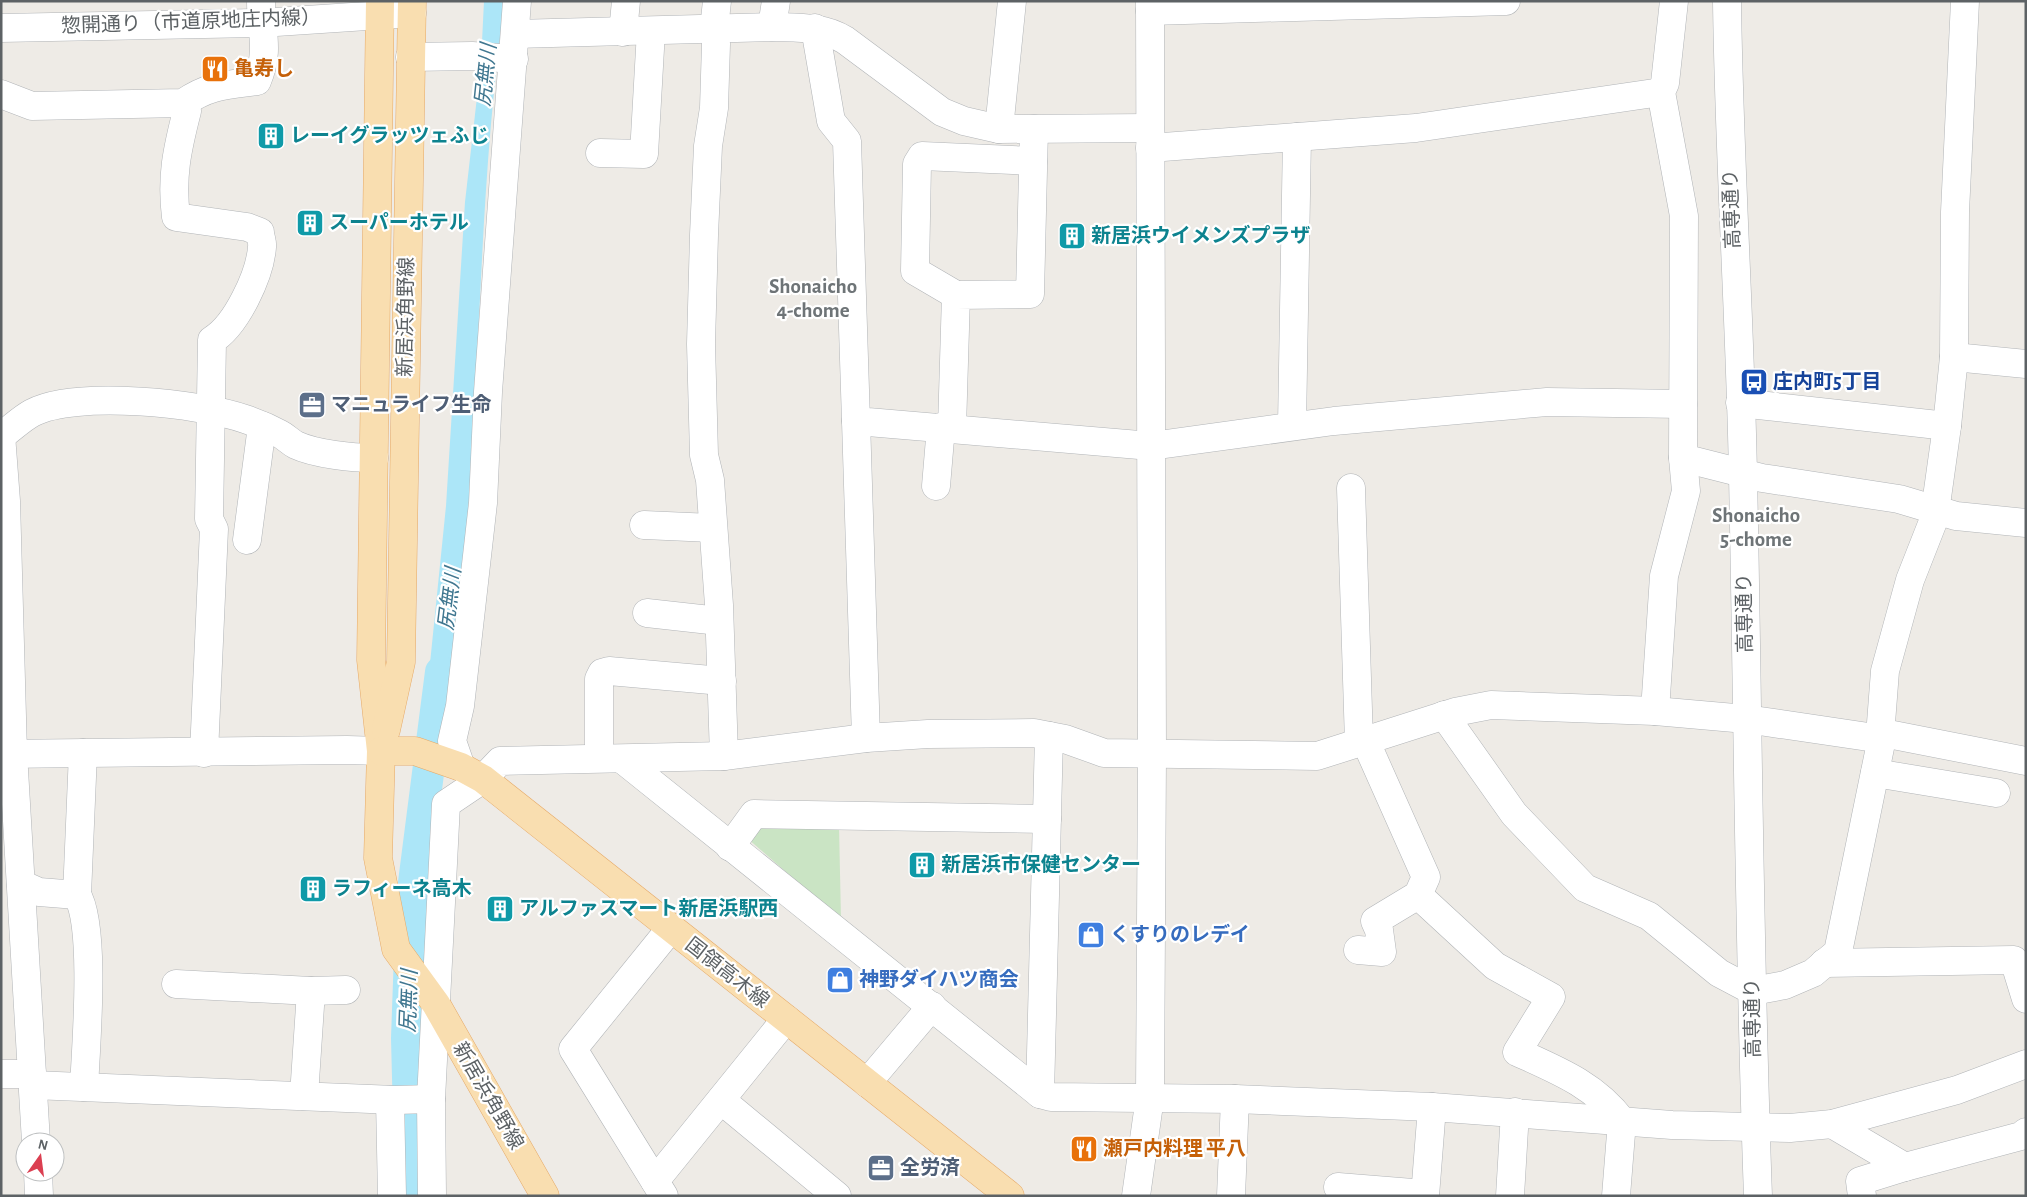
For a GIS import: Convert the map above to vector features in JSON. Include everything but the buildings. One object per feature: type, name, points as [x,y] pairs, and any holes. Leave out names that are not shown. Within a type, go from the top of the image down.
[{"type":"main road","name":"新居浜角野線","points":[[381,751],[401,662],[412,7]]},
{"type":"main road","name":"新居浜角野線","points":[[380,8],[371,660],[381,751],[378,858],[396,949],[433,1000],[545,1196]]},
{"type":"main road","points":[[381,751],[450,764]]},
{"type":"main road","name":"国領高木線","points":[[450,764],[671,928],[1010,1196]]},
{"type":"street","points":[[392,1196],[409,1100],[433,1000],[452,741],[460,706],[483,502],[501,186],[517,1]]},
{"type":"street","points":[[623,32],[626,1]]},
{"type":"street","points":[[717,1],[714,29],[716,44],[714,108],[708,146],[701,344],[704,455],[710,480],[719,621],[724,756]]},
{"type":"street","points":[[999,129],[1012,1]]},
{"type":"street","points":[[1136,1196],[1150,1097],[1152,754],[1150,6],[1506,1]]},
{"type":"street","points":[[1655,711],[1664,576],[1686,491],[1683,458],[1684,216],[1661,92],[1665,83],[1674,1]]},
{"type":"street","name":"高専通り","points":[[1727,1],[1728,125],[1743,472],[1746,719],[1758,1196]]},
{"type":"street","points":[[1444,715],[1514,814],[1585,888],[1650,916],[1719,973],[1753,991],[1785,985],[1813,973],[1838,952],[1883,736],[1881,723],[1885,671],[1910,580],[1934,519],[1933,510],[1947,426],[1954,357],[1955,212],[1965,1]]},
{"type":"street","name":"惣開通り（市道原地庄内線）","points":[[1,28],[261,12],[412,7]]},
{"type":"street","points":[[1,94],[32,106],[182,102],[201,90],[258,81],[263,67],[265,50],[265,32],[261,12]]},
{"type":"street","points":[[410,57],[472,56],[623,32],[714,29],[774,14],[832,32],[942,112],[964,121],[999,129],[1034,129],[1150,138],[1297,137],[1416,128],[1661,92]]},
{"type":"street","points":[[815,28],[830,121],[847,140],[866,738]]},
{"type":"street","points":[[600,153],[644,154],[651,31]]},
{"type":"street","points":[[182,102],[187,111],[177,150],[173,189],[176,217],[247,227],[260,232],[262,246],[251,286],[232,321],[220,335],[212,340],[209,518],[214,529],[204,753]]},
{"type":"street","points":[[1033,161],[922,156],[917,164],[915,271],[956,295],[1030,294],[1034,129]]},
{"type":"street","points":[[1292,426],[1297,137]]},
{"type":"street","points":[[936,486],[947,428],[956,295]]},
{"type":"street","points":[[1954,357],[2026,364]]},
{"type":"street","points":[[35,1132],[22,884],[9,810],[6,501],[1,440],[31,413],[43,409],[79,402],[159,402],[231,414],[280,434],[297,445],[350,458],[374,458]]},
{"type":"street","points":[[856,421],[1151,446],[1292,426],[1547,402],[1683,404]]},
{"type":"street","points":[[1740,403],[1947,426]]},
{"type":"street","points":[[246,540],[262,426]]},
{"type":"street","points":[[1683,458],[1762,478],[1899,500],[1956,516],[2026,524]]},
{"type":"street","points":[[1351,488],[1362,741],[1426,877],[1418,894],[1375,921],[1380,930],[1382,952],[1358,950]]},
{"type":"street","points":[[644,525],[712,528]]},
{"type":"street","points":[[646,613],[719,621]]},
{"type":"street","points":[[722,681],[609,671],[602,674],[599,679],[610,758],[730,847],[932,1006],[1040,1094],[1051,1097],[1235,1099],[1432,1107],[1622,1121],[1790,1128],[1832,1124],[1958,1090],[2026,1064]]},
{"type":"street","points":[[450,764],[500,760],[724,756],[866,738],[928,734],[1034,733],[1050,736],[1104,753],[1317,756],[1444,715],[1491,705],[1655,711],[1746,719],[1883,736],[2026,761]]},
{"type":"street","points":[[1040,1094],[1050,736]]},
{"type":"street","points":[[7,754],[381,751]]},
{"type":"street","points":[[83,753],[77,895],[82,902],[88,937],[87,1039],[84,1087]]},
{"type":"street","points":[[1875,773],[1996,793]]},
{"type":"street","points":[[730,847],[754,814],[1047,819]]},
{"type":"street","points":[[22,884],[39,892],[77,895]]},
{"type":"street","points":[[1418,894],[1495,966],[1551,997],[1516,1052],[1576,1079],[1613,1110],[1622,1121],[1616,1196]]},
{"type":"street","points":[[671,928],[574,1049],[659,1188],[721,1100],[786,1019]]},
{"type":"street","points":[[1824,963],[2014,960],[2026,999]]},
{"type":"street","points":[[176,984],[311,991],[346,990]]},
{"type":"street","points":[[304,1096],[311,991]]},
{"type":"street","points":[[867,1083],[932,1006]]},
{"type":"street","points":[[1,1074],[84,1087],[409,1100]]},
{"type":"street","points":[[1231,1196],[1235,1099]]},
{"type":"street","points":[[409,1100],[432,1196]]},
{"type":"street","points":[[721,1100],[826,1192]]},
{"type":"street","points":[[1339,1183],[1425,1195],[1432,1107]]},
{"type":"street","points":[[1510,1196],[1515,1112]]},
{"type":"street","points":[[1832,1124],[1905,1167]]},
{"type":"street","points":[[1862,1196],[1860,1181],[2024,1135]]},
{"type":"street","points":[[38,1182],[39,1196]]},
{"type":"green space","points":[[754,823],[839,825],[841,920],[747,838]]},
{"type":"water","points":[[484,1],[505,1],[497,63],[486,187],[467,526],[443,722],[428,706],[428,683],[446,506],[465,202],[481,62]]},
{"type":"waterway","name":"尻無川","points":[[411,1196],[407,1038],[412,898],[441,672]]},
{"type":"place","name":"亀寿し","points":[[215,69]]},
{"type":"place","name":"レーイグラッツェふじ","points":[[271,136]]},
{"type":"place","name":"スーパーホテル","points":[[310,223]]},
{"type":"place","name":"新居浜ウイメンズプラザ","points":[[1072,236]]},
{"type":"place","name":"庄内町5丁目","points":[[1754,382]]},
{"type":"place","name":"マニュライフ生命","points":[[312,405]]},
{"type":"place","name":"新居浜市保健センター","points":[[922,865]]},
{"type":"place","name":"ラフィーネ高木","points":[[313,889]]},
{"type":"place","name":"アルファスマート新居浜駅西","points":[[500,909]]},
{"type":"place","name":"くすりのレデイ","points":[[1091,935]]},
{"type":"place","name":"神野ダイハツ商会","points":[[840,980]]},
{"type":"place","name":"瀬戸内料理 平八","points":[[1084,1149]]},
{"type":"place","name":"全労済","points":[[881,1168]]},
{"type":"district","name":"Shonaicho 4-chome","points":[[813,298]]},
{"type":"district","name":"Shonaicho 5-chome","points":[[1756,527]]}]
